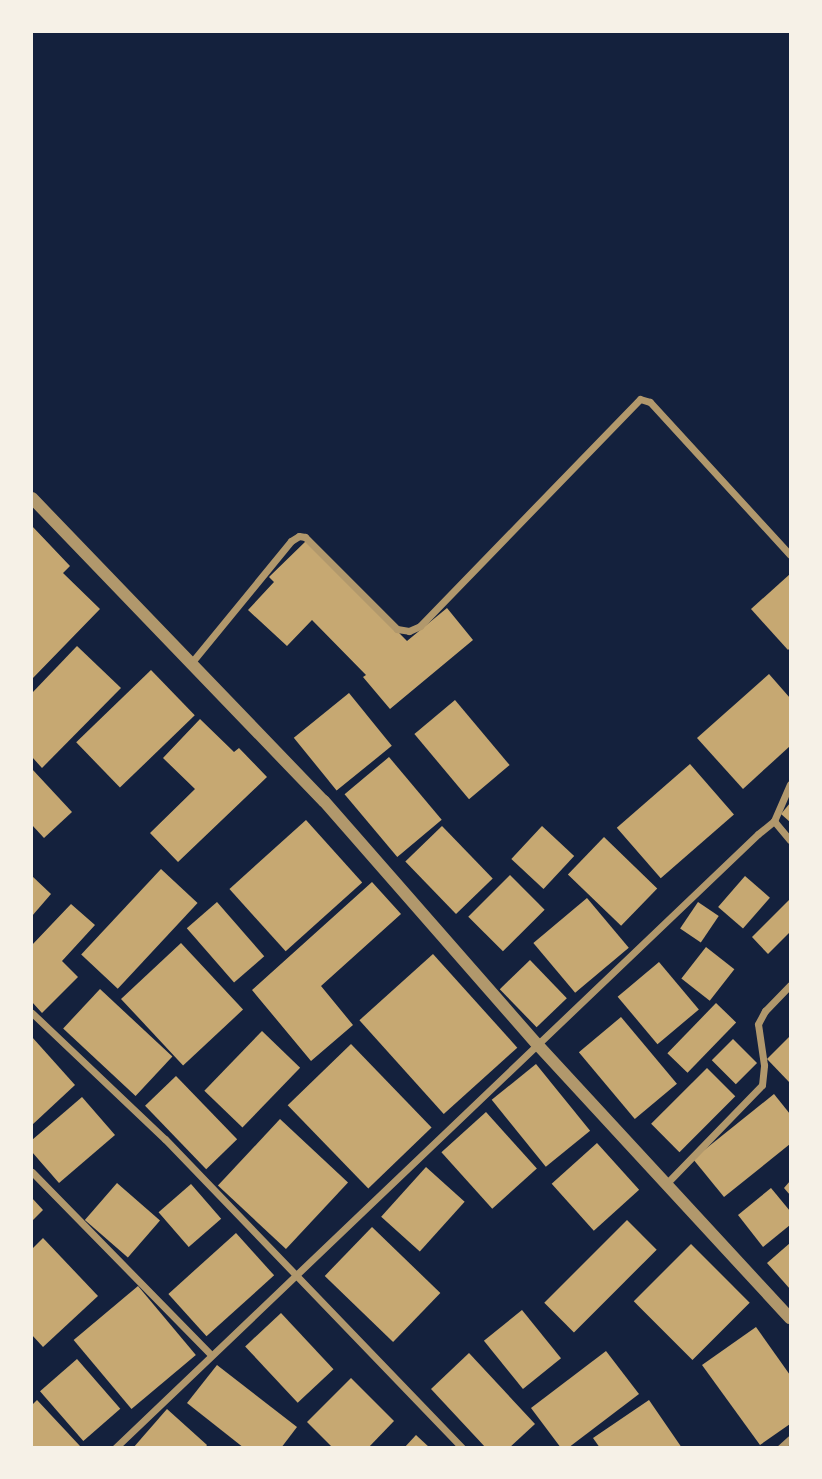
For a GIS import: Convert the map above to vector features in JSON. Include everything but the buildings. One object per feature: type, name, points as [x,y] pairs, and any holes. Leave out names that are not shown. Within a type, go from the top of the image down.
[{"type":"street","points":[[192,662],[291,541],[299,536],[305,537],[397,629],[409,631],[421,626],[640,399],[650,402],[790,555]]},
{"type":"street","points":[[32,498],[324,801],[537,1044],[790,1318]]},
{"type":"street","points":[[115,1447],[774,821],[790,784]]},
{"type":"street","points":[[774,821],[790,840]]},
{"type":"street","points":[[667,1183],[762,1086],[764,1065],[758,1024],[765,1011],[790,985]]},
{"type":"street","points":[[32,1013],[165,1139],[463,1447]]},
{"type":"street","points":[[32,1172],[211,1355]]},
{"type":"street","points":[[780,1447],[790,1440]]}]
